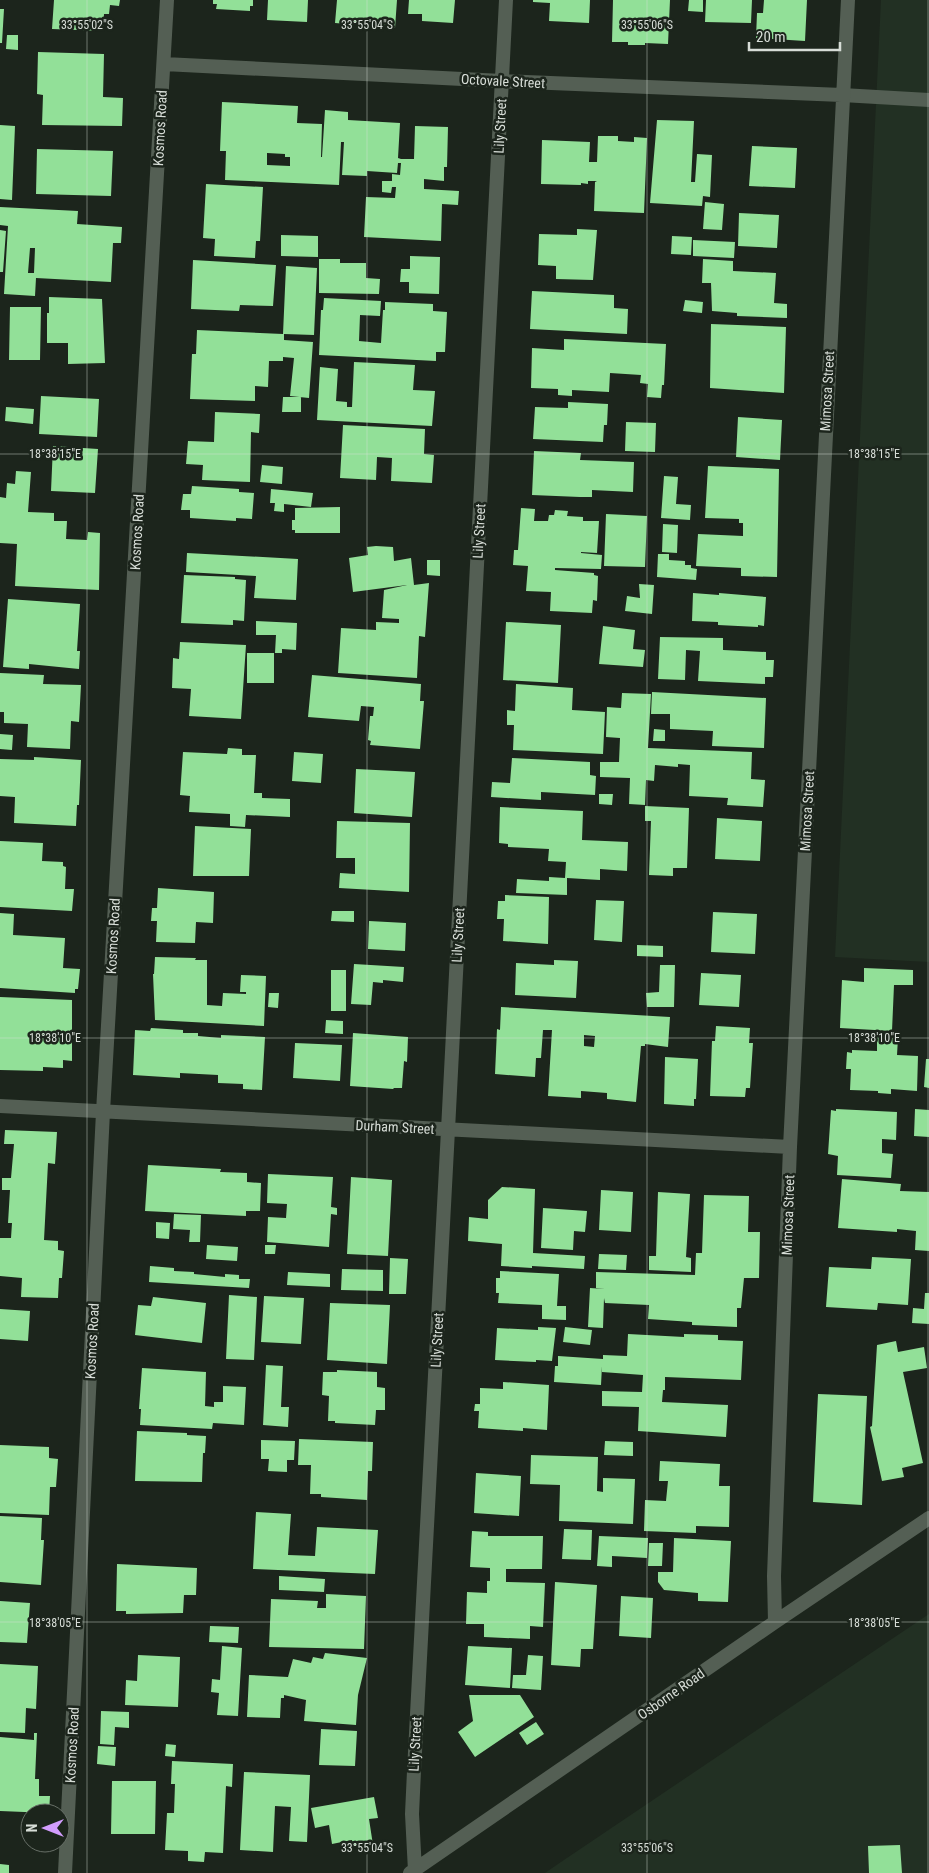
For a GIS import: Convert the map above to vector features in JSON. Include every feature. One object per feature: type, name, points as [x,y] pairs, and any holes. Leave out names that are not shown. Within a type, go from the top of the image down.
[{"type":"street","name":"Kosmos Road","points":[[65,1873],[103,1112],[167,0]]},
{"type":"street","name":"Lily Street","points":[[412,1872],[414,1771],[506,0]]},
{"type":"street","name":"Mimosa Street","points":[[776,1622],[774,1576],[790,1147],[848,0]]},
{"type":"street","name":"Octovale Street","points":[[164,64],[929,100]]},
{"type":"street","name":"Durham Street","points":[[0,1106],[790,1147]]},
{"type":"street","name":"Osborne Road","points":[[412,1872],[929,1518]]},
{"type":"shaded area","points":[[881,0],[929,0],[929,962],[835,957]]},
{"type":"shaded area","points":[[929,1614],[929,1873],[545,1873],[558,1864]]},
{"type":"building","points":[[54,0],[120,0],[119,6],[110,5],[109,14],[104,14],[103,31],[52,29]]},
{"type":"building","points":[[213,0],[253,0],[253,6],[250,6],[250,11],[216,9],[217,4],[213,4]]},
{"type":"building","points":[[268,0],[308,0],[307,22],[267,20]]},
{"type":"building","points":[[337,0],[397,0],[395,28],[335,23]]},
{"type":"building","points":[[409,0],[455,0],[453,23],[422,21],[422,14],[408,14]]},
{"type":"building","points":[[533,0],[590,0],[589,23],[549,21],[550,3],[533,2]]},
{"type":"building","points":[[613,0],[670,0],[668,44],[645,43],[645,45],[628,45],[628,42],[612,42]]},
{"type":"building","points":[[689,0],[703,0],[703,12],[688,11]]},
{"type":"building","points":[[706,0],[752,0],[751,23],[705,22]]},
{"type":"building","points":[[764,0],[807,0],[805,41],[756,38],[757,13],[763,13]]},
{"type":"building","points":[[0,9],[4,9],[2,43],[0,43]]},
{"type":"building","points":[[7,35],[18,35],[18,50],[6,49]]},
{"type":"building","points":[[38,52],[104,54],[103,97],[123,98],[122,126],[42,125],[43,95],[37,94]]},
{"type":"building","points":[[222,102],[298,106],[297,123],[322,124],[321,157],[325,110],[348,112],[348,120],[400,123],[398,158],[401,159],[414,159],[415,126],[448,127],[447,167],[444,167],[444,181],[424,179],[424,189],[459,191],[458,205],[442,204],[441,241],[364,237],[366,197],[395,198],[396,187],[392,187],[391,193],[382,192],[382,181],[392,181],[392,174],[400,175],[401,163],[398,163],[397,173],[367,171],[367,176],[342,175],[344,142],[341,142],[339,185],[225,180],[226,151],[220,151]],"holes":[[[267,153],[285,154],[285,157],[290,157],[290,166],[267,165]]]},
{"type":"building","points":[[657,120],[694,121],[691,182],[695,182],[697,154],[712,155],[710,197],[703,196],[702,206],[650,203]]},
{"type":"building","points":[[0,125],[15,126],[12,200],[0,199]]},
{"type":"building","points":[[598,136],[618,136],[618,141],[634,142],[634,137],[647,138],[644,213],[594,211],[595,182],[597,181],[588,181],[588,184],[581,183],[581,185],[541,184],[542,140],[590,142],[589,162],[597,162]]},
{"type":"building","points":[[752,146],[797,148],[795,188],[749,186]]},
{"type":"building","points":[[37,149],[113,151],[111,196],[36,194]]},
{"type":"building","points":[[206,184],[263,187],[260,241],[256,241],[255,258],[214,256],[215,239],[203,238]]},
{"type":"building","points":[[705,202],[724,204],[722,230],[703,229]]},
{"type":"building","points":[[0,207],[78,211],[77,224],[122,227],[121,243],[113,243],[111,282],[36,278],[35,296],[4,294],[8,226],[0,225]],"holes":[[[30,248],[35,248],[34,273],[28,273]]]},
{"type":"building","points":[[739,213],[779,215],[777,248],[738,246]]},
{"type":"building","points":[[577,229],[597,230],[593,280],[556,279],[556,266],[538,265],[539,234],[577,235]]},
{"type":"building","points":[[0,230],[6,231],[3,272],[0,272]]},
{"type":"building","points":[[281,235],[318,236],[318,257],[281,256]]},
{"type":"building","points":[[672,236],[692,237],[691,255],[671,254]]},
{"type":"building","points":[[693,240],[735,242],[734,258],[693,256]]},
{"type":"building","points":[[410,256],[440,257],[439,294],[409,293],[409,282],[400,282],[401,269],[410,269]]},
{"type":"building","points":[[319,259],[340,259],[340,263],[366,263],[366,278],[380,279],[379,294],[319,293]]},
{"type":"building","points":[[703,259],[733,261],[733,271],[776,273],[774,303],[787,304],[787,318],[737,316],[737,313],[712,311],[711,283],[702,283]]},
{"type":"building","points":[[193,260],[276,265],[273,306],[240,305],[239,311],[191,309]]},
{"type":"building","points":[[286,266],[317,268],[314,335],[284,334],[284,340],[313,342],[309,398],[290,396],[294,358],[283,357],[283,361],[269,361],[268,387],[255,386],[255,401],[190,399],[192,354],[196,354],[197,330],[283,334]]},
{"type":"building","points":[[532,291],[614,295],[614,308],[628,309],[627,334],[530,329]]},
{"type":"building","points":[[49,297],[102,299],[105,363],[68,364],[68,343],[47,343]]},
{"type":"building","points":[[324,298],[381,301],[380,316],[360,315],[359,341],[381,343],[385,302],[433,304],[433,311],[447,312],[445,352],[436,352],[436,361],[319,355],[321,310],[323,310]]},
{"type":"building","points":[[685,300],[703,302],[702,313],[683,311]]},
{"type":"building","points":[[10,307],[41,307],[40,360],[9,360]]},
{"type":"building","points":[[711,324],[786,327],[784,393],[710,388]]},
{"type":"building","points":[[564,339],[666,344],[664,385],[662,385],[661,398],[647,397],[648,384],[640,383],[641,375],[610,373],[609,392],[572,390],[572,396],[558,395],[558,389],[531,388],[532,348],[564,350]]},
{"type":"building","points":[[354,362],[415,365],[413,390],[435,391],[432,426],[317,420],[320,367],[338,369],[336,401],[347,402],[347,407],[352,407]]},
{"type":"building","points":[[41,396],[99,399],[97,437],[39,434]]},
{"type":"building","points":[[283,397],[301,397],[301,412],[282,412]]},
{"type":"building","points":[[568,402],[608,404],[607,425],[604,425],[603,442],[533,439],[535,407],[568,408]]},
{"type":"building","points":[[6,407],[34,409],[33,424],[5,421]]},
{"type":"building","points":[[215,412],[260,414],[259,433],[251,432],[250,482],[202,480],[203,465],[186,464],[188,441],[214,442]]},
{"type":"building","points":[[738,417],[782,420],[780,460],[736,457]]},
{"type":"building","points":[[626,422],[656,423],[655,452],[625,451]]},
{"type":"building","points":[[343,425],[425,429],[424,454],[434,455],[432,483],[391,481],[392,458],[377,457],[376,480],[340,478]]},
{"type":"building","points":[[53,446],[98,449],[95,493],[51,491]]},
{"type":"building","points":[[534,451],[581,453],[580,460],[634,462],[633,492],[592,490],[592,497],[532,495]]},
{"type":"building","points":[[262,465],[283,467],[282,484],[260,482]]},
{"type":"building","points":[[708,466],[779,469],[777,577],[741,576],[741,568],[696,566],[698,534],[743,536],[743,523],[739,523],[739,519],[705,518]]},
{"type":"building","points":[[16,471],[31,472],[28,512],[54,513],[54,521],[67,521],[66,539],[87,540],[88,532],[100,533],[99,590],[15,586],[17,544],[0,543],[0,497],[6,498],[7,483],[15,484]]},
{"type":"building","points":[[664,476],[678,477],[676,504],[691,505],[690,520],[661,518]]},
{"type":"building","points":[[192,486],[239,489],[239,492],[254,493],[252,519],[236,518],[236,521],[190,518],[190,510],[181,510],[183,494],[191,494]]},
{"type":"building","points":[[271,489],[313,493],[311,507],[284,504],[284,512],[274,511],[275,503],[270,503]]},
{"type":"building","points":[[340,507],[340,533],[295,533],[295,530],[292,530],[292,520],[295,520],[295,508]]},
{"type":"building","points":[[521,508],[535,509],[534,521],[548,521],[549,515],[554,515],[555,510],[568,511],[567,516],[583,517],[583,521],[599,521],[597,553],[581,553],[602,555],[601,569],[555,568],[555,570],[594,573],[594,575],[598,576],[597,601],[593,600],[592,613],[550,611],[551,592],[526,591],[528,566],[513,565],[514,550],[518,550]]},
{"type":"building","points":[[606,514],[647,516],[645,567],[604,566]]},
{"type":"building","points":[[663,524],[678,525],[677,553],[662,552]]},
{"type":"building","points":[[367,547],[393,547],[394,561],[411,558],[414,585],[429,583],[425,637],[419,636],[417,678],[338,673],[341,628],[376,630],[376,622],[399,623],[399,619],[382,618],[384,590],[407,585],[353,592],[349,558],[368,555]]},
{"type":"building","points":[[187,553],[298,559],[296,600],[254,598],[256,576],[186,572]]},
{"type":"building","points":[[658,554],[669,554],[669,560],[685,561],[685,565],[691,565],[691,568],[697,569],[696,580],[657,577]]},
{"type":"building","points":[[427,560],[440,560],[440,576],[427,575]]},
{"type":"building","points":[[184,575],[235,577],[235,579],[246,580],[244,621],[233,620],[233,625],[181,623]]},
{"type":"building","points":[[639,584],[654,585],[652,614],[625,611],[627,596],[640,598]]},
{"type":"building","points":[[693,593],[766,597],[764,626],[718,625],[718,622],[692,621]]},
{"type":"building","points":[[8,599],[80,604],[77,651],[80,651],[79,669],[29,664],[29,669],[3,667]]},
{"type":"building","points":[[256,621],[297,623],[296,650],[282,649],[282,653],[275,653],[276,635],[256,635]]},
{"type":"building","points":[[506,622],[561,625],[558,683],[503,680]]},
{"type":"building","points":[[603,626],[635,630],[633,649],[645,650],[643,667],[599,664]]},
{"type":"building","points":[[660,637],[723,638],[723,650],[766,652],[766,660],[774,660],[773,677],[765,677],[765,684],[698,681],[700,651],[686,650],[685,680],[658,679]]},
{"type":"building","points":[[180,642],[246,645],[241,719],[189,716],[191,689],[172,688],[173,658],[179,659]]},
{"type":"building","points":[[247,653],[274,653],[274,683],[247,683]]},
{"type":"building","points":[[0,673],[44,675],[43,684],[81,685],[79,722],[71,721],[70,749],[27,747],[28,724],[4,723],[4,712],[0,712]]},
{"type":"building","points":[[312,675],[421,684],[420,701],[424,701],[420,749],[370,745],[371,741],[368,740],[370,716],[373,716],[374,707],[361,706],[359,721],[308,717]]},
{"type":"building","points":[[516,684],[573,688],[572,710],[605,712],[603,754],[513,750],[514,725],[507,725],[507,710],[515,711]]},
{"type":"building","points":[[652,692],[766,698],[764,748],[712,746],[713,731],[670,729],[670,714],[651,714]]},
{"type":"building","points":[[622,693],[651,694],[648,748],[752,752],[751,779],[765,780],[763,807],[727,805],[728,798],[689,796],[690,765],[678,764],[678,767],[655,765],[654,781],[646,780],[645,805],[629,804],[630,778],[600,777],[600,762],[619,762],[620,738],[606,737],[607,707],[621,708]]},
{"type":"building","points":[[654,729],[665,730],[665,741],[653,741]]},
{"type":"building","points":[[0,734],[13,735],[12,750],[0,749]]},
{"type":"building","points":[[228,748],[242,749],[242,755],[256,755],[254,793],[262,793],[262,798],[290,799],[290,817],[246,815],[245,827],[230,826],[230,814],[189,812],[190,796],[180,795],[183,752],[227,754]]},
{"type":"building","points":[[294,752],[323,754],[321,783],[292,781]]},
{"type":"building","points":[[34,757],[81,760],[76,826],[14,823],[15,797],[0,796],[0,759],[34,760]]},
{"type":"building","points":[[512,758],[590,762],[590,775],[596,776],[595,795],[541,792],[541,800],[491,797],[492,782],[510,783]]},
{"type":"building","points":[[356,769],[415,772],[412,817],[354,813]]},
{"type":"building","points":[[599,794],[613,794],[612,805],[599,804]]},
{"type":"building","points":[[645,806],[689,808],[687,868],[673,868],[673,876],[649,875],[651,821],[645,821]]},
{"type":"building","points":[[500,807],[583,811],[582,840],[628,842],[627,871],[600,869],[600,880],[567,878],[567,895],[516,893],[517,879],[549,881],[549,877],[565,878],[566,862],[548,861],[549,849],[508,847],[508,844],[499,843]]},
{"type":"building","points":[[717,818],[762,821],[760,861],[715,859]]},
{"type":"building","points":[[337,821],[410,823],[409,892],[339,888],[340,873],[355,874],[355,858],[336,858]]},
{"type":"building","points":[[195,826],[251,829],[249,876],[193,876]]},
{"type":"building","points":[[0,841],[43,843],[42,861],[63,862],[63,866],[66,867],[65,889],[74,889],[72,911],[0,907]]},
{"type":"building","points":[[158,888],[214,892],[213,923],[196,922],[195,943],[156,942],[157,921],[151,921],[152,908],[157,908]]},
{"type":"building","points":[[505,895],[549,897],[548,944],[503,941],[504,919],[497,919],[498,901],[505,901]]},
{"type":"building","points":[[596,900],[624,901],[622,942],[594,940]]},
{"type":"building","points":[[332,911],[354,911],[354,922],[331,921]]},
{"type":"building","points":[[713,912],[757,914],[755,954],[711,952]]},
{"type":"building","points":[[0,913],[14,914],[13,935],[65,938],[63,968],[80,969],[78,989],[75,989],[75,993],[0,988]]},
{"type":"building","points":[[369,921],[406,923],[405,951],[368,949]]},
{"type":"building","points":[[637,945],[663,946],[663,957],[637,956]]},
{"type":"building","points":[[155,957],[207,960],[207,1005],[222,1006],[223,993],[246,994],[246,992],[240,992],[241,975],[266,976],[264,1026],[155,1020],[153,974]]},
{"type":"building","points":[[554,960],[578,961],[576,998],[515,995],[516,963],[554,965]]},
{"type":"building","points":[[354,964],[404,967],[403,982],[383,980],[383,983],[373,982],[371,1005],[351,1004]]},
{"type":"building","points":[[660,965],[675,965],[674,1007],[647,1007],[646,993],[659,992]]},
{"type":"building","points":[[864,968],[913,970],[913,985],[894,985],[892,1031],[840,1028],[842,980],[864,982]]},
{"type":"building","points":[[331,970],[346,970],[346,1011],[331,1011]]},
{"type":"building","points":[[701,973],[741,975],[739,1007],[699,1005]]},
{"type":"building","points":[[269,993],[279,993],[278,1008],[268,1007]]},
{"type":"building","points":[[0,997],[72,1000],[72,1061],[63,1060],[63,1068],[43,1067],[43,1071],[0,1070]]},
{"type":"building","points":[[501,1007],[670,1017],[668,1047],[645,1044],[645,1046],[641,1046],[636,1102],[607,1099],[607,1093],[581,1091],[581,1098],[548,1096],[552,1030],[543,1030],[541,1058],[536,1058],[535,1077],[495,1074],[497,1029],[500,1030]],"holes":[[[584,1035],[595,1036],[594,1047],[584,1046]]]},
{"type":"building","points":[[326,1020],[343,1021],[343,1034],[325,1033]]},
{"type":"building","points":[[716,1026],[750,1028],[749,1043],[753,1043],[750,1088],[746,1088],[745,1097],[710,1096],[712,1041],[715,1041]]},
{"type":"building","points":[[151,1028],[183,1030],[183,1033],[198,1033],[198,1036],[221,1038],[221,1035],[265,1037],[262,1090],[243,1089],[243,1084],[218,1083],[218,1075],[180,1073],[180,1078],[133,1075],[135,1030],[150,1031]]},
{"type":"building","points":[[353,1033],[408,1037],[407,1062],[404,1061],[402,1088],[350,1086]]},
{"type":"building","points":[[877,1037],[898,1038],[897,1055],[918,1056],[917,1091],[891,1089],[891,1094],[878,1093],[878,1091],[850,1090],[851,1069],[846,1069],[847,1052],[852,1053],[852,1050],[877,1051]]},
{"type":"building","points":[[295,1043],[342,1045],[340,1081],[293,1078]]},
{"type":"building","points":[[665,1057],[698,1059],[694,1106],[664,1104]]},
{"type":"building","points":[[926,1059],[929,1059],[929,1088],[924,1087]]},
{"type":"building","points":[[836,1109],[897,1112],[896,1140],[882,1139],[882,1153],[893,1154],[891,1178],[837,1175],[838,1156],[828,1154],[831,1110],[836,1111]]},
{"type":"building","points":[[915,1109],[929,1110],[929,1137],[914,1136]]},
{"type":"building","points":[[5,1130],[57,1132],[55,1164],[48,1163],[44,1240],[58,1241],[58,1250],[64,1251],[62,1278],[59,1278],[58,1298],[21,1297],[22,1278],[0,1276],[0,1238],[11,1238],[12,1223],[8,1223],[10,1190],[2,1190],[2,1178],[11,1178],[14,1144],[4,1144]]},
{"type":"building","points":[[148,1165],[221,1169],[220,1172],[247,1173],[247,1182],[261,1183],[260,1211],[246,1211],[246,1216],[145,1211]]},
{"type":"building","points":[[268,1174],[333,1177],[331,1207],[337,1208],[337,1215],[331,1214],[329,1247],[267,1242],[268,1217],[286,1218],[287,1204],[267,1203]]},
{"type":"building","points":[[351,1177],[392,1180],[388,1256],[347,1254]]},
{"type":"building","points":[[842,1179],[901,1184],[900,1191],[929,1192],[929,1251],[915,1250],[916,1231],[897,1229],[897,1232],[838,1228]]},
{"type":"building","points":[[502,1187],[535,1189],[533,1253],[585,1256],[584,1269],[501,1266],[502,1244],[468,1241],[469,1217],[488,1219],[488,1200]]},
{"type":"building","points":[[601,1190],[633,1192],[631,1232],[599,1230]]},
{"type":"building","points":[[658,1192],[690,1194],[686,1257],[691,1258],[691,1272],[649,1270],[649,1256],[656,1256]]},
{"type":"building","points":[[704,1195],[749,1196],[748,1232],[760,1232],[759,1278],[744,1278],[741,1308],[737,1308],[737,1327],[692,1325],[692,1322],[648,1319],[649,1305],[605,1303],[604,1298],[603,1328],[588,1327],[590,1288],[605,1289],[596,1288],[596,1272],[695,1275],[696,1253],[702,1253]]},
{"type":"building","points":[[543,1208],[587,1211],[585,1232],[574,1231],[573,1250],[541,1248]]},
{"type":"building","points":[[174,1214],[201,1215],[200,1242],[189,1242],[190,1230],[173,1229]]},
{"type":"building","points":[[156,1222],[170,1223],[169,1239],[156,1238]]},
{"type":"building","points":[[207,1245],[238,1247],[237,1261],[206,1259]]},
{"type":"building","points":[[265,1245],[276,1245],[275,1254],[265,1254]]},
{"type":"building","points":[[599,1254],[627,1255],[626,1270],[598,1269]]},
{"type":"building","points":[[872,1257],[911,1259],[908,1305],[878,1303],[877,1310],[826,1307],[829,1267],[871,1269]]},
{"type":"building","points":[[390,1258],[408,1259],[406,1294],[389,1294]]},
{"type":"building","points":[[150,1266],[174,1268],[174,1271],[194,1272],[194,1274],[225,1277],[225,1274],[239,1275],[239,1279],[250,1279],[249,1288],[149,1282]]},
{"type":"building","points":[[342,1269],[383,1270],[383,1291],[341,1290]]},
{"type":"building","points":[[500,1271],[559,1274],[557,1306],[566,1306],[566,1320],[542,1319],[542,1305],[498,1303],[499,1293],[496,1293],[496,1278],[500,1278]]},
{"type":"building","points":[[288,1272],[330,1274],[330,1287],[287,1285]]},
{"type":"building","points":[[925,1293],[929,1293],[929,1324],[912,1323],[913,1308],[924,1309]]},
{"type":"building","points":[[229,1295],[257,1297],[254,1360],[226,1359]]},
{"type":"building","points":[[264,1296],[304,1298],[301,1344],[261,1342]]},
{"type":"building","points":[[153,1297],[206,1303],[202,1343],[135,1335],[138,1305],[151,1306]]},
{"type":"building","points":[[330,1303],[390,1305],[387,1364],[327,1360]]},
{"type":"building","points":[[0,1309],[30,1311],[28,1341],[0,1339]]},
{"type":"building","points":[[538,1327],[556,1328],[552,1361],[495,1360],[497,1328],[538,1330]]},
{"type":"building","points":[[565,1327],[592,1330],[590,1345],[563,1342]]},
{"type":"building","points":[[628,1334],[684,1337],[684,1334],[718,1335],[718,1340],[743,1341],[741,1380],[665,1377],[665,1390],[663,1390],[662,1402],[728,1405],[726,1437],[638,1431],[639,1407],[602,1406],[602,1391],[642,1392],[643,1375],[602,1372],[602,1366],[601,1385],[554,1382],[555,1366],[558,1366],[558,1356],[603,1359],[603,1355],[627,1356]]},
{"type":"building","points":[[896,1341],[898,1352],[924,1347],[927,1368],[903,1372],[923,1463],[902,1468],[904,1477],[882,1481],[870,1427],[872,1426],[877,1345]]},
{"type":"building","points":[[266,1365],[283,1366],[281,1407],[289,1407],[288,1427],[263,1425]]},
{"type":"building","points":[[142,1368],[206,1372],[205,1406],[214,1407],[214,1402],[223,1402],[223,1386],[246,1387],[244,1425],[213,1423],[212,1429],[140,1425],[141,1409],[139,1409]]},
{"type":"building","points":[[337,1370],[377,1372],[377,1387],[385,1388],[385,1410],[376,1410],[375,1425],[328,1421],[329,1396],[322,1395],[323,1372],[337,1372]]},
{"type":"building","points":[[503,1382],[549,1385],[547,1430],[523,1428],[523,1431],[478,1428],[479,1411],[474,1411],[475,1404],[480,1404],[480,1388],[503,1389]]},
{"type":"building","points":[[818,1394],[867,1396],[862,1505],[813,1502]]},
{"type":"building","points":[[137,1431],[187,1433],[187,1435],[206,1436],[205,1453],[203,1453],[202,1482],[135,1481]]},
{"type":"building","points":[[299,1439],[373,1442],[372,1471],[368,1471],[367,1500],[321,1497],[321,1494],[310,1494],[311,1465],[298,1465]]},
{"type":"building","points":[[261,1440],[295,1441],[294,1460],[287,1460],[287,1472],[268,1471],[269,1459],[261,1459]]},
{"type":"building","points":[[605,1441],[633,1442],[633,1456],[604,1455]]},
{"type":"building","points":[[0,1445],[49,1447],[49,1458],[58,1459],[56,1487],[50,1487],[49,1515],[0,1513]]},
{"type":"building","points":[[531,1455],[598,1457],[597,1491],[603,1492],[603,1478],[635,1479],[633,1524],[559,1521],[560,1485],[530,1484]]},
{"type":"building","points":[[660,1461],[720,1464],[719,1486],[730,1486],[729,1527],[696,1526],[696,1533],[644,1531],[645,1500],[666,1501],[668,1481],[659,1481]]},
{"type":"building","points":[[476,1473],[521,1476],[519,1516],[474,1513]]},
{"type":"building","points":[[256,1512],[291,1514],[288,1555],[315,1556],[317,1527],[378,1530],[375,1574],[253,1569]]},
{"type":"building","points":[[0,1516],[42,1518],[41,1540],[44,1540],[41,1585],[0,1582]]},
{"type":"building","points":[[564,1529],[592,1530],[591,1560],[562,1559]]},
{"type":"building","points":[[472,1531],[488,1532],[488,1536],[543,1536],[542,1569],[506,1569],[506,1582],[545,1583],[543,1627],[530,1626],[530,1639],[484,1637],[484,1624],[466,1624],[467,1592],[487,1593],[487,1581],[490,1581],[490,1568],[470,1567]]},
{"type":"building","points":[[599,1536],[648,1538],[647,1558],[612,1556],[612,1567],[597,1566]]},
{"type":"building","points":[[674,1538],[731,1541],[728,1602],[698,1601],[698,1593],[664,1590],[658,1582],[658,1572],[673,1572]]},
{"type":"building","points":[[649,1543],[663,1543],[662,1566],[648,1566]]},
{"type":"building","points":[[117,1564],[197,1568],[196,1595],[184,1595],[183,1613],[126,1614],[126,1611],[116,1611]]},
{"type":"building","points":[[279,1576],[325,1579],[324,1592],[279,1590]]},
{"type":"building","points":[[555,1582],[597,1585],[593,1649],[581,1649],[580,1667],[551,1665]]},
{"type":"building","points":[[326,1594],[366,1596],[364,1649],[269,1647],[271,1599],[318,1601],[317,1608],[326,1608]]},
{"type":"building","points":[[621,1596],[653,1598],[651,1638],[619,1636]]},
{"type":"building","points":[[0,1601],[30,1603],[27,1643],[0,1642]]},
{"type":"building","points":[[210,1626],[239,1627],[238,1643],[209,1642]]},
{"type":"building","points":[[222,1646],[242,1648],[238,1716],[217,1715],[219,1693],[211,1692],[212,1679],[220,1680]]},
{"type":"building","points":[[468,1646],[512,1648],[510,1688],[465,1685]]},
{"type":"building","points":[[325,1653],[367,1658],[358,1695],[356,1725],[304,1721],[306,1700],[284,1695],[284,1698],[281,1698],[280,1718],[247,1717],[249,1675],[288,1677],[293,1659],[311,1663],[313,1657],[323,1659]]},
{"type":"building","points":[[138,1655],[180,1657],[178,1707],[125,1705],[126,1680],[137,1681]]},
{"type":"building","points":[[528,1655],[543,1656],[541,1690],[512,1688],[513,1675],[526,1675]]},
{"type":"building","points":[[0,1664],[38,1666],[36,1709],[26,1708],[25,1733],[0,1732]]},
{"type":"building","points":[[469,1695],[520,1695],[534,1717],[475,1757],[458,1732],[473,1721]]},
{"type":"building","points":[[101,1711],[129,1712],[129,1728],[115,1727],[114,1745],[100,1744]]},
{"type":"building","points":[[536,1722],[544,1734],[527,1745],[519,1733]]},
{"type":"building","points":[[321,1729],[357,1731],[355,1766],[319,1765]]},
{"type":"building","points":[[34,1733],[37,1733],[35,1779],[39,1779],[39,1796],[50,1796],[50,1803],[20,1803],[20,1812],[0,1811],[0,1737],[34,1740]]},
{"type":"building","points":[[166,1744],[176,1745],[175,1757],[165,1756]]},
{"type":"building","points":[[98,1746],[116,1747],[115,1766],[97,1764]]},
{"type":"building","points":[[172,1761],[233,1764],[232,1787],[226,1786],[223,1853],[205,1852],[204,1862],[188,1861],[188,1851],[165,1850],[167,1813],[174,1813],[175,1784],[171,1784]]},
{"type":"building","points":[[244,1772],[310,1775],[307,1842],[289,1841],[291,1807],[275,1806],[273,1852],[240,1850]]},
{"type":"building","points":[[112,1781],[156,1781],[155,1834],[111,1834]]},
{"type":"building","points":[[374,1797],[378,1818],[369,1819],[373,1845],[353,1848],[352,1840],[332,1844],[329,1825],[315,1828],[311,1808]]},
{"type":"building","points":[[900,1845],[902,1873],[869,1873],[868,1846]]},
{"type":"building","points":[[0,1864],[9,1865],[9,1873],[0,1873]]}]
